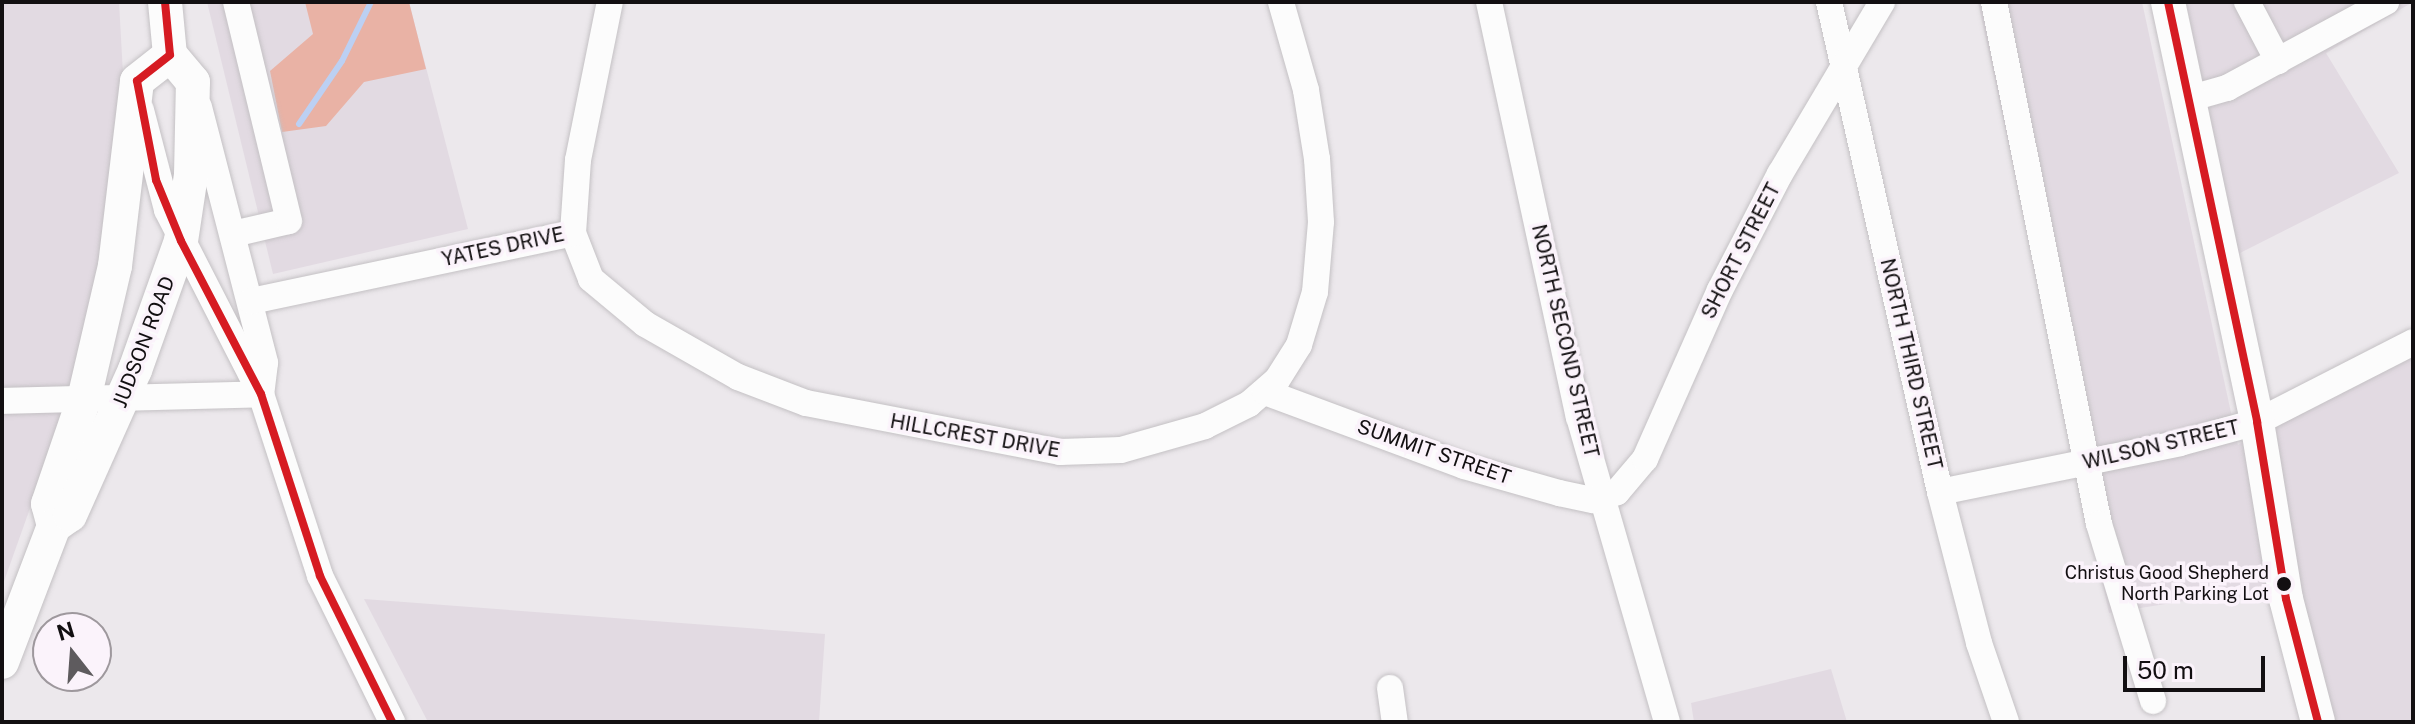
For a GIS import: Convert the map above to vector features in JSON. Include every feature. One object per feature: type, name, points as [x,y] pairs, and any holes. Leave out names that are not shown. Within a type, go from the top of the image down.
[{"type":"main road","points":[[165,2],[170,55],[193,82]]},
{"type":"main road","points":[[2168,2],[2257,422],[2286,599],[2318,722]]},
{"type":"main road","points":[[137,81],[170,55]]},
{"type":"main road","name":"JUDSON ROAD","points":[[54,526],[48,504],[84,399],[120,244],[137,81]]},
{"type":"main road","name":"JUDSON ROAD","points":[[2,662],[54,526],[70,515],[122,400],[181,241],[191,175],[193,82]]},
{"type":"street","points":[[233,234],[289,221],[236,2]]},
{"type":"street","name":"YATES DRIVE","points":[[251,301],[573,233],[573,189],[610,2]]},
{"type":"street","name":"HILLCREST DRIVE","points":[[573,233],[591,279],[645,324],[738,377],[834,411],[1020,448],[1089,453],[1148,444],[1205,426],[1265,392],[1290,362],[1306,326],[1321,222],[1314,134],[1281,2]]},
{"type":"street","name":"NORTH SECOND STREET","points":[[1489,2],[1579,417],[1606,498],[1667,722]]},
{"type":"street","name":"NORTH THIRD STREET","points":[[1829,2],[1940,492],[1979,643],[2006,722]]},
{"type":"street","name":"SHORT STREET","points":[[1606,498],[1627,483],[1645,459],[1720,290],[1843,62],[1882,2]]},
{"type":"street","points":[[1994,2],[2099,524],[2153,701]]},
{"type":"street","points":[[2247,2],[2278,61]]},
{"type":"street","points":[[2188,99],[2227,88],[2386,2]]},
{"type":"street","points":[[137,81],[152,165],[181,241],[261,394],[320,576],[392,722]]},
{"type":"street","points":[[193,82],[265,363],[261,394]]},
{"type":"street","name":"WILSON STREET","points":[[1940,492],[2086,463],[2257,422],[2413,342]]},
{"type":"street","name":"SUMMIT STREET","points":[[1265,392],[1464,466],[1581,499],[1606,498]]},
{"type":"street","points":[[2,401],[261,394]]},
{"type":"street","points":[[1390,688],[1395,722]]},
{"type":"shaded area","points":[[2,2],[119,2],[123,74],[116,186],[75,382],[2,587]]},
{"type":"shaded area","points":[[207,2],[409,2],[468,229],[273,274]]},
{"type":"shaded area","points":[[305,2],[409,2],[426,69],[364,82],[326,126],[282,132],[270,71],[313,34]]},
{"type":"shaded area","points":[[1978,2],[2142,2],[2238,445],[2413,356],[2413,722],[2334,722],[2298,583],[2109,613]]},
{"type":"shaded area","points":[[2186,2],[2413,2],[2326,53],[2399,173],[2238,254]]},
{"type":"shaded area","points":[[364,599],[825,634],[819,722],[428,722]]},
{"type":"shaded area","points":[[1831,669],[1847,722],[1694,722],[1691,703]]},
{"type":"waterway","points":[[299,124],[342,61],[371,2]]},
{"type":"transit line","points":[[165,2],[170,55],[137,81],[156,180],[181,241],[261,394],[320,576],[392,722]]},
{"type":"transit line","points":[[2168,2],[2257,422],[2286,599],[2318,722]]},
{"type":"place","name":"Christus Good Shepherd North Parking Lot","points":[[2284,584]]}]
